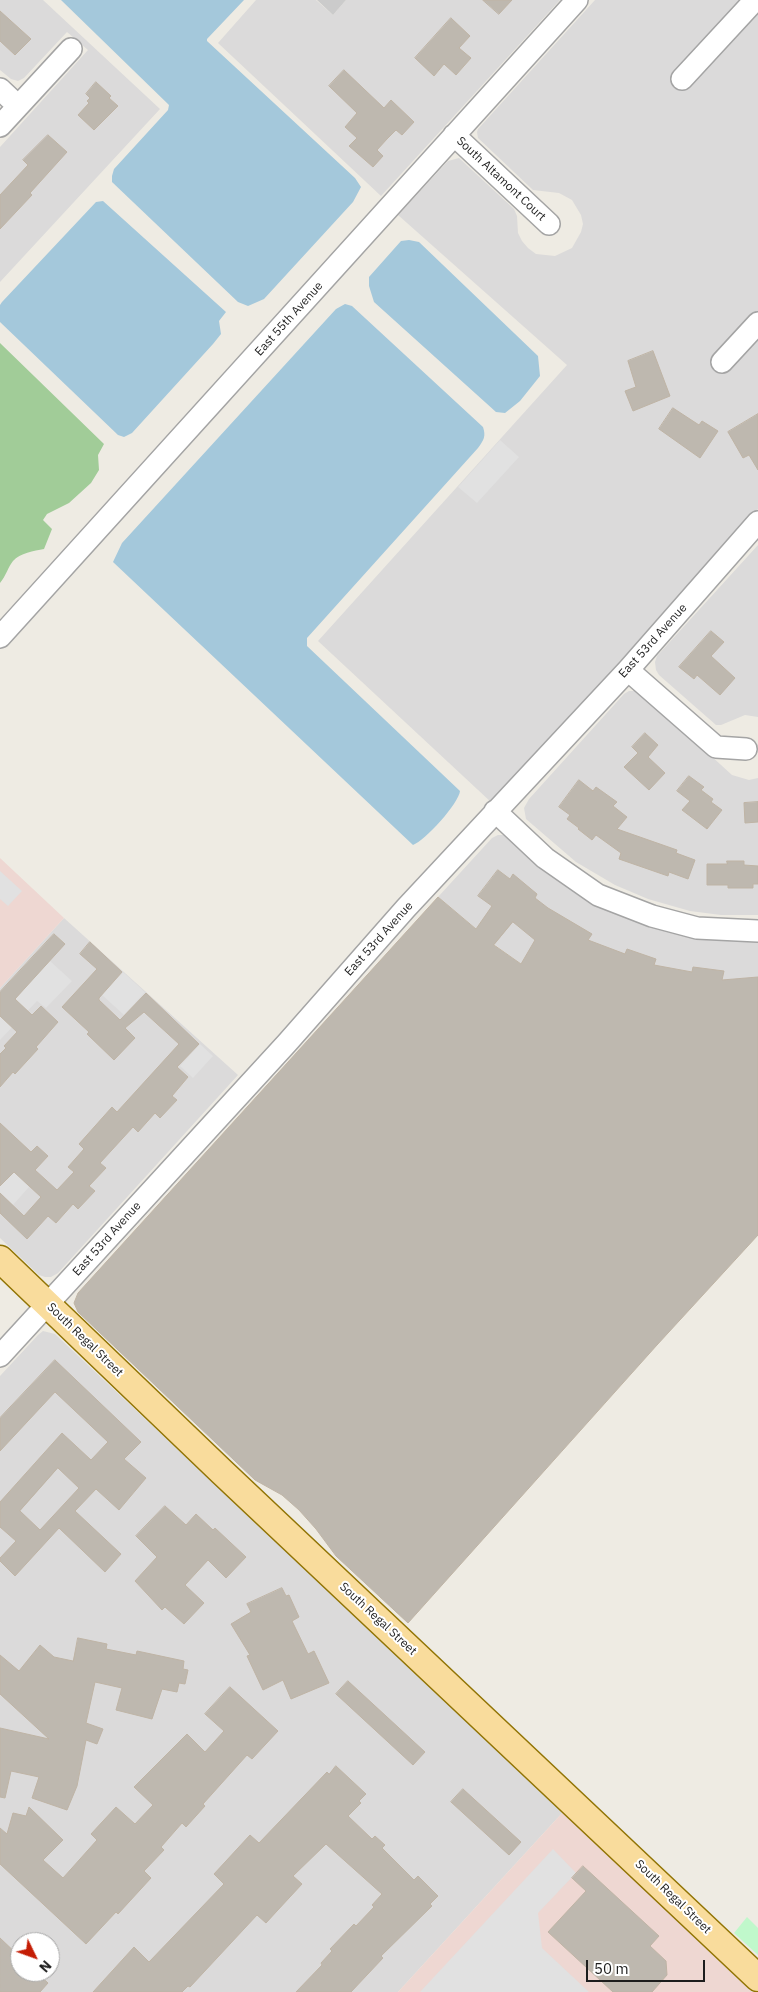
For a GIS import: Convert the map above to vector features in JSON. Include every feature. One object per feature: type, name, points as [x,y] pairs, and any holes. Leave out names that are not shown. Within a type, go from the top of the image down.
[{"type":"main road","name":"South Regal Street","points":[[0,1259],[222,1472],[758,1978]]},
{"type":"street","name":"East 55th Avenue","points":[[0,637],[577,0]]},
{"type":"street","points":[[682,79],[755,0]]},
{"type":"street","points":[[0,126],[71,49]]},
{"type":"street","points":[[0,89],[18,106]]},
{"type":"street","name":"South Altamont Court","points":[[454,135],[549,224]]},
{"type":"street","points":[[722,362],[758,323]]},
{"type":"street","name":"East 53rd Avenue","points":[[0,1356],[287,1043],[406,908],[628,670],[758,522]]},
{"type":"street","points":[[628,670],[716,747],[746,749]]},
{"type":"street","points":[[495,811],[545,858],[598,895],[652,916],[696,928],[758,931]]},
{"type":"shaded area","points":[[0,0],[43,0],[160,109],[0,282],[0,147],[88,50],[67,32],[24,78],[18,81],[11,79],[0,70]]},
{"type":"shaded area","points":[[256,0],[316,0],[333,15],[346,0],[560,0],[381,196],[218,43]]},
{"type":"shaded area","points":[[317,0],[346,0],[333,15]]},
{"type":"shaded area","points":[[595,0],[758,0],[758,509],[492,803],[318,641],[567,365],[398,215],[448,161],[459,158],[514,209],[517,216],[518,233],[528,248],[536,254],[555,256],[572,248],[581,232],[583,224],[581,215],[572,200],[559,193],[533,190],[478,138],[477,132]]},
{"type":"shaded area","points":[[500,440],[519,457],[477,503],[458,487]]},
{"type":"shaded area","points":[[758,545],[758,717],[745,715],[721,725],[716,725],[659,675],[655,662],[657,656]]},
{"type":"shaded area","points":[[629,691],[636,691],[651,701],[732,775],[749,780],[758,778],[758,915],[721,915],[690,911],[648,899],[615,885],[576,862],[526,819],[524,808],[529,799],[624,694]]},
{"type":"shaded area","points":[[498,835],[511,838],[544,869],[570,888],[597,904],[636,922],[676,934],[707,939],[758,940],[758,1033],[535,974],[499,948],[438,897],[492,838]]},
{"type":"shaded area","points":[[0,858],[64,918],[0,988]]},
{"type":"shaded area","points":[[0,871],[22,891],[8,906],[0,899]]},
{"type":"shaded area","points":[[64,918],[238,1075],[58,1273],[51,1277],[45,1277],[39,1275],[0,1238],[0,988]]},
{"type":"shaded area","points":[[50,961],[72,981],[46,1008],[37,1001],[0,1040],[0,992],[16,997]]},
{"type":"shaded area","points":[[123,972],[145,992],[124,1015],[102,995]]},
{"type":"shaded area","points":[[200,1044],[213,1056],[193,1078],[180,1066]]},
{"type":"shaded area","points":[[14,1172],[29,1187],[13,1205],[0,1193],[0,1174],[7,1180]]},
{"type":"shaded area","points":[[43,1331],[55,1334],[563,1812],[398,1992],[0,1992],[0,1376]]},
{"type":"shaded area","points":[[563,1812],[752,1992],[398,1992]]},
{"type":"shaded area","points":[[553,1849],[576,1873],[538,1913],[542,1948],[589,1992],[420,1992]]},
{"type":"green space","points":[[0,343],[104,444],[98,455],[99,470],[91,483],[69,503],[47,514],[43,520],[52,529],[44,549],[16,558],[11,563],[0,583]]},
{"type":"green space","points":[[747,1917],[758,1928],[758,1955],[734,1933]]},
{"type":"water","points":[[61,0],[244,0],[207,41],[355,178],[361,187],[353,202],[264,299],[248,306],[238,302],[112,182],[114,169],[168,110],[169,105]]},
{"type":"water","points":[[103,201],[226,312],[219,321],[221,334],[213,344],[132,433],[124,437],[118,435],[0,322],[0,305],[2,302],[96,202]]},
{"type":"water","points":[[401,241],[419,242],[538,356],[540,376],[520,401],[505,413],[496,412],[374,302],[369,286],[369,277]]},
{"type":"water","points":[[345,304],[352,306],[483,427],[484,433],[483,440],[478,448],[307,638],[307,646],[460,791],[454,804],[441,821],[425,837],[413,845],[113,562],[122,543],[336,309]]},
{"type":"building","points":[[483,0],[512,0],[499,14]]},
{"type":"building","points":[[0,11],[31,39],[15,55],[0,41]]},
{"type":"building","points":[[451,18],[470,36],[459,48],[471,58],[456,75],[444,64],[434,76],[415,58]]},
{"type":"building","points":[[344,70],[384,108],[391,100],[414,122],[402,135],[396,130],[387,139],[377,150],[383,156],[373,167],[349,146],[357,138],[345,127],[357,113],[329,86]]},
{"type":"building","points":[[96,82],[111,96],[109,98],[118,106],[94,130],[78,115],[89,103],[87,101],[90,98],[86,94]]},
{"type":"building","points":[[48,135],[67,152],[30,193],[32,195],[0,229],[0,195],[28,165],[23,160]]},
{"type":"building","points":[[653,351],[670,396],[633,411],[625,391],[636,387],[628,361]]},
{"type":"building","points":[[673,408],[699,425],[702,421],[718,431],[700,458],[659,429]]},
{"type":"building","points":[[758,414],[758,470],[749,455],[743,458],[728,432]]},
{"type":"building","points":[[711,631],[724,642],[711,656],[735,678],[720,695],[697,675],[694,679],[679,667]]},
{"type":"building","points":[[645,733],[658,745],[648,757],[665,773],[649,790],[624,767],[638,753],[632,747]]},
{"type":"building","points":[[689,776],[704,787],[701,790],[713,799],[711,802],[722,810],[707,829],[682,810],[690,801],[677,791]]},
{"type":"building","points":[[579,780],[593,791],[596,787],[617,802],[613,806],[627,817],[617,829],[677,850],[676,853],[695,860],[688,879],[669,872],[668,876],[619,859],[621,853],[596,835],[592,840],[578,829],[567,819],[570,815],[559,807]]},
{"type":"building","points":[[758,802],[758,822],[745,823],[744,803]]},
{"type":"building","points":[[727,861],[744,861],[744,865],[758,866],[758,884],[753,884],[753,888],[728,888],[728,885],[707,885],[707,864],[727,864]]},
{"type":"building","points":[[498,870],[510,879],[513,874],[537,894],[535,898],[548,908],[592,934],[588,940],[625,954],[627,949],[656,959],[654,965],[692,972],[693,967],[724,971],[722,980],[758,977],[758,1235],[408,1623],[336,1556],[299,1510],[282,1495],[255,1480],[78,1312],[74,1303],[78,1293],[438,897],[476,929],[492,906],[478,896]],"holes":[[[513,922],[535,940],[521,964],[494,945]]]},
{"type":"building","points":[[54,934],[65,944],[15,999],[32,1015],[41,1006],[58,1022],[36,1047],[38,1049],[0,1087],[0,1054],[6,1048],[4,1046],[17,1032],[0,1016],[0,992]]},
{"type":"building","points":[[90,942],[122,972],[99,998],[120,1020],[146,993],[199,1044],[177,1067],[188,1077],[172,1096],[177,1100],[160,1118],[155,1113],[138,1132],[133,1127],[100,1163],[106,1168],[89,1186],[95,1191],[78,1209],[73,1204],[56,1223],[48,1216],[27,1239],[0,1213],[0,1193],[24,1216],[41,1197],[14,1172],[0,1186],[0,1123],[31,1152],[37,1146],[48,1156],[35,1170],[57,1190],[74,1172],[68,1167],[84,1149],[79,1144],[112,1107],[117,1112],[179,1044],[144,1012],[125,1028],[135,1038],[114,1060],[87,1034],[89,1032],[62,1007],[97,969],[80,954]]},
{"type":"building","points":[[55,1360],[141,1442],[124,1459],[146,1478],[119,1510],[96,1489],[75,1511],[121,1554],[105,1572],[59,1528],[15,1576],[0,1561],[0,1558],[16,1541],[0,1527],[0,1502],[62,1433],[91,1460],[108,1442],[55,1392],[0,1451],[0,1418]],"holes":[[[58,1468],[79,1488],[40,1530],[20,1511]]]},
{"type":"building","points":[[165,1506],[186,1525],[196,1514],[213,1530],[215,1528],[246,1557],[226,1578],[208,1560],[185,1585],[204,1603],[184,1624],[165,1607],[162,1610],[135,1581],[157,1557],[136,1536]]},
{"type":"building","points":[[282,1588],[286,1596],[289,1595],[299,1617],[292,1621],[308,1654],[314,1651],[329,1683],[291,1699],[283,1680],[263,1690],[247,1656],[250,1655],[231,1624],[251,1612],[247,1604]]},
{"type":"building","points":[[78,1638],[107,1644],[106,1649],[136,1655],[137,1651],[184,1661],[183,1669],[188,1670],[185,1684],[179,1683],[177,1692],[162,1689],[152,1719],[116,1710],[122,1688],[95,1682],[86,1723],[103,1729],[97,1744],[86,1740],[77,1786],[67,1810],[32,1798],[39,1777],[11,1771],[5,1798],[0,1797],[0,1728],[49,1739],[0,1694],[0,1655],[19,1671],[40,1645],[54,1657],[73,1661]]},
{"type":"building","points":[[348,1681],[425,1752],[413,1765],[336,1694]]},
{"type":"building","points":[[230,1687],[278,1731],[252,1759],[247,1755],[203,1804],[205,1806],[186,1827],[182,1823],[161,1847],[164,1850],[144,1871],[151,1878],[118,1914],[116,1912],[86,1944],[0,1864],[0,1828],[7,1834],[13,1813],[26,1816],[29,1807],[63,1840],[43,1860],[63,1878],[97,1840],[91,1834],[116,1807],[135,1824],[153,1805],[134,1787],[187,1734],[205,1752],[224,1731],[205,1714]]},
{"type":"building","points":[[336,1766],[366,1794],[359,1801],[361,1803],[348,1816],[372,1839],[375,1836],[385,1845],[382,1848],[414,1880],[418,1876],[438,1896],[430,1904],[432,1906],[381,1956],[383,1958],[351,1992],[296,1992],[322,1965],[321,1963],[332,1951],[330,1949],[354,1924],[356,1926],[374,1907],[372,1905],[382,1894],[326,1844],[293,1876],[302,1884],[266,1923],[257,1915],[190,1987],[188,1986],[182,1992],[93,1992],[134,1947],[149,1962],[224,1884],[214,1874],[250,1835],[259,1843],[327,1772],[329,1774]]},
{"type":"building","points":[[463,1789],[521,1842],[509,1855],[451,1802]]},
{"type":"building","points":[[583,1866],[659,1936],[650,1946],[666,1961],[667,1975],[652,1992],[613,1992],[548,1932],[586,1891],[572,1878]]},
{"type":"building","points":[[0,1938],[10,1948],[10,1982],[48,1983],[40,1992],[0,1992]]}]
